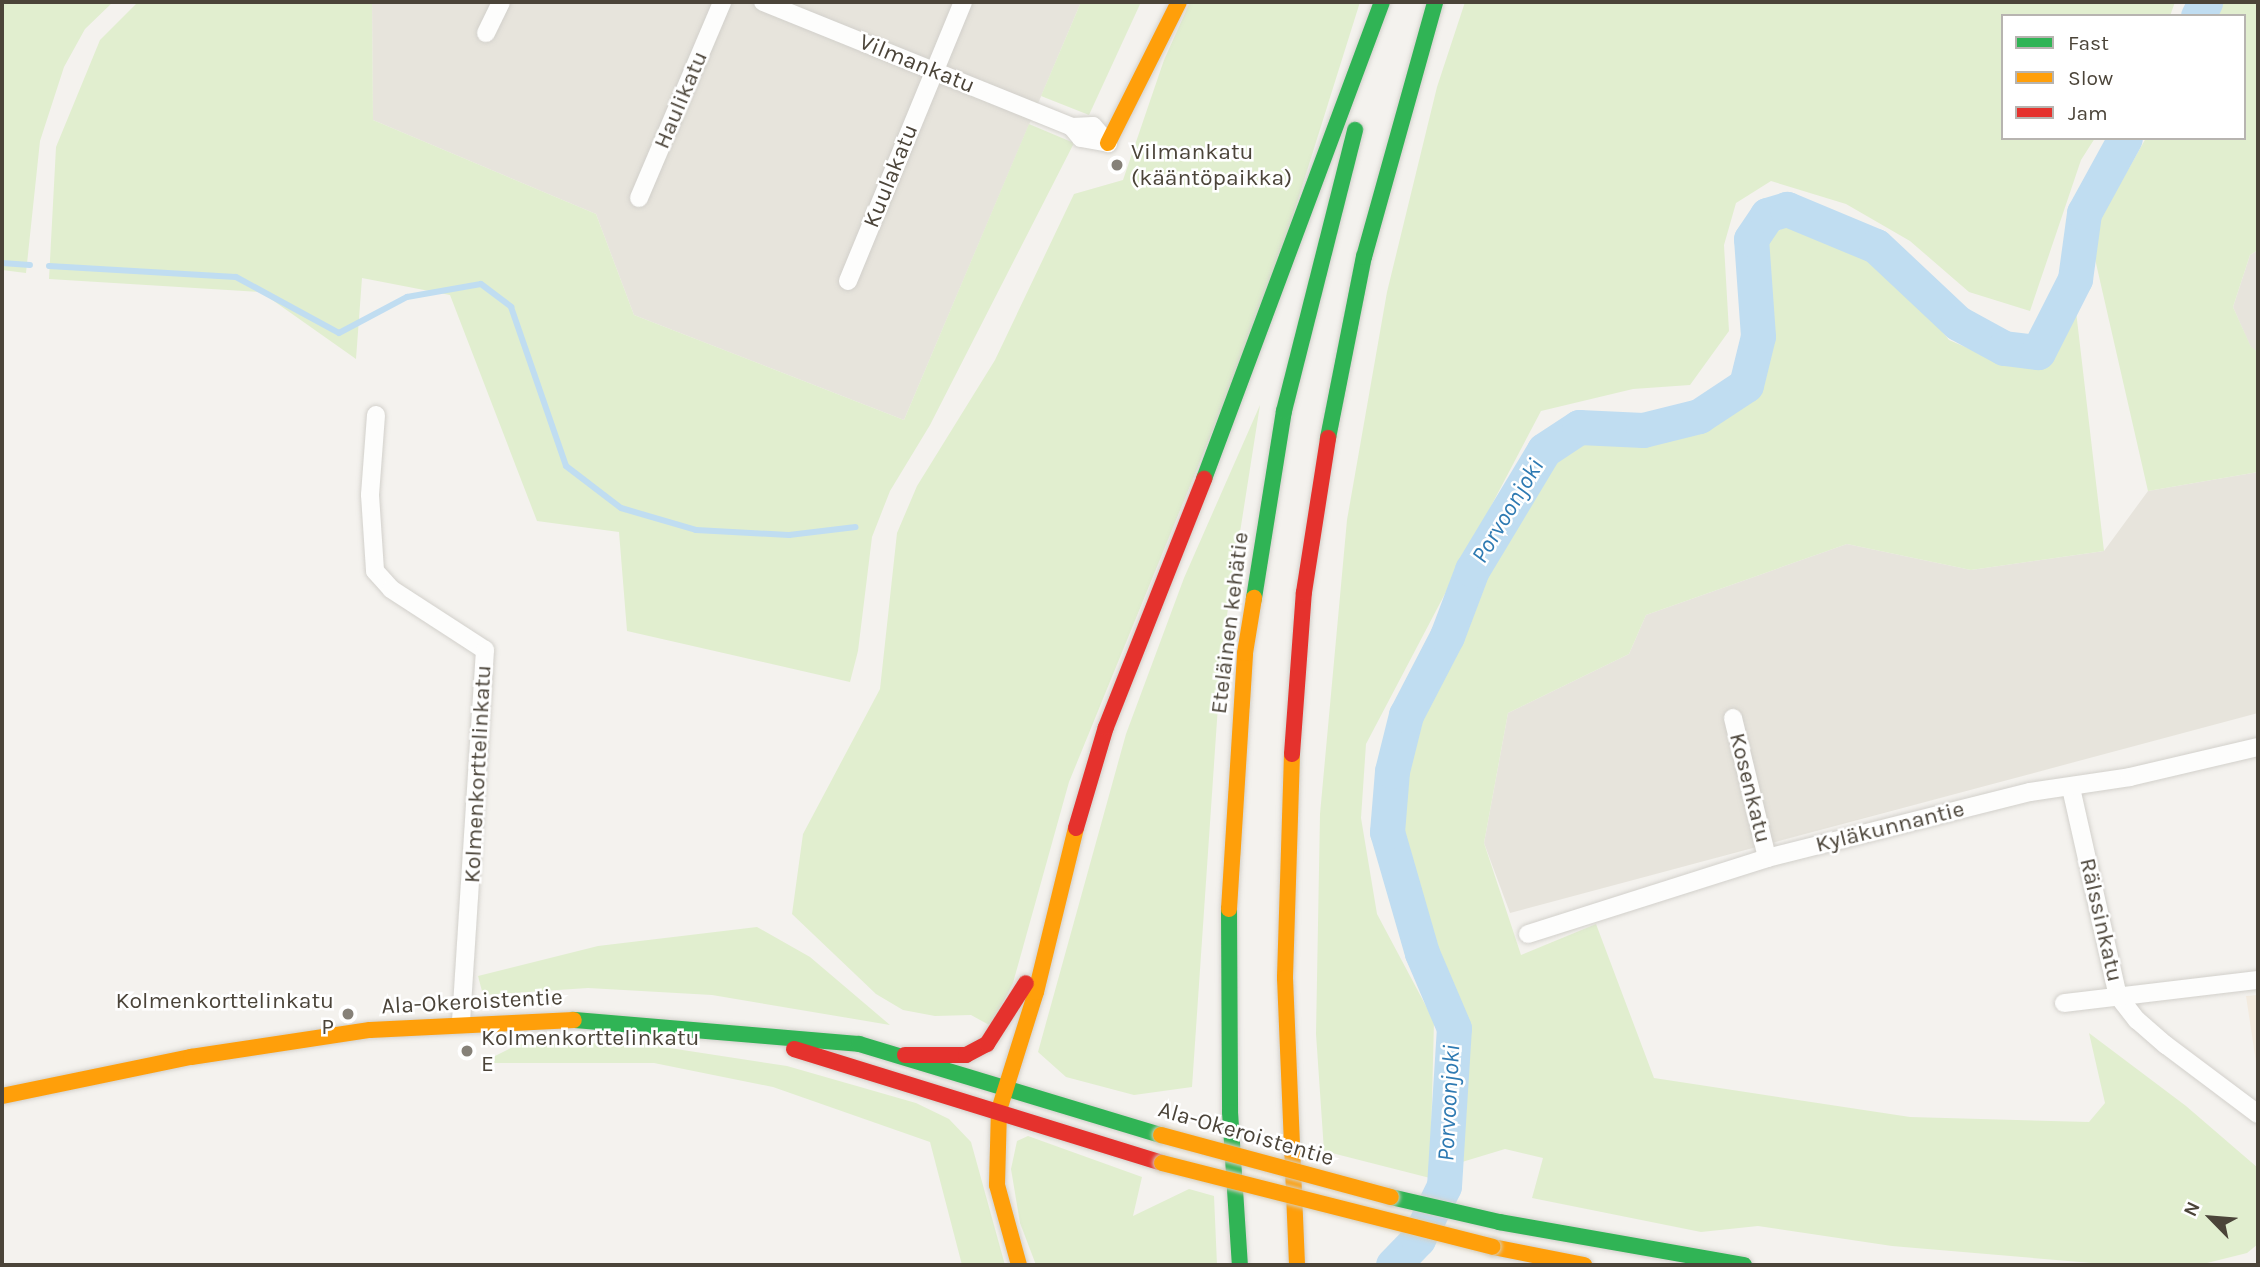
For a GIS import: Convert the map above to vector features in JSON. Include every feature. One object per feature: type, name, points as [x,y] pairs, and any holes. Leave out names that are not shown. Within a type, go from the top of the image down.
[{"type":"main road","points":[[1108,143],[1179,2]]},
{"type":"main road","points":[[1019,1265],[1002,1217],[997,1185],[999,1110],[1004,1086],[1016,1063],[1036,992],[1042,950],[1106,727],[1256,349],[1382,2]]},
{"type":"main road","name":"Eteläinen kehätie","points":[[1240,1265],[1230,1112],[1228,929],[1245,653],[1284,411],[1324,241],[1394,2]]},
{"type":"main road","points":[[1297,1261],[1285,978],[1293,737],[1304,592],[1330,423],[1367,244],[1435,2]]},
{"type":"main road","points":[[1293,737],[1303,1110],[1314,1248]]},
{"type":"main road","points":[[905,1055],[966,1055],[987,1044],[999,1032],[1042,950]]},
{"type":"main road","name":"Ala-Okeroistentie","points":[[2,1096],[204,1055],[370,1030],[461,1022],[598,1019],[741,1031],[859,1044],[905,1055],[1161,1135],[1499,1222],[1724,1264],[1744,1265]]},
{"type":"main road","name":"Ala-Okeroistentie","points":[[741,1031],[1162,1163],[1493,1247],[1584,1265]]},
{"type":"street","points":[[486,33],[501,2]]},
{"type":"street","name":"Haulikatu","points":[[639,198],[722,2]]},
{"type":"street","name":"Vilmankatu","points":[[763,2],[1072,127],[1093,126],[1108,143]]},
{"type":"street","name":"Kuulakatu","points":[[848,281],[963,2]]},
{"type":"street","name":"Kolmenkorttelinkatu","points":[[376,415],[370,495],[375,570],[391,589],[485,650],[461,1022]]},
{"type":"street","name":"Kosenkatu","points":[[1733,718],[1767,858]]},
{"type":"street","name":"Kyläkunnantie","points":[[1528,934],[1767,858],[2030,792],[2071,788],[2258,747]]},
{"type":"street","name":"Rälssinkatu","points":[[2071,788],[2118,996],[2156,1037],[2258,1114]]},
{"type":"street","points":[[2064,1003],[2258,980]]},
{"type":"shaded area","points":[[372,2],[1081,2],[904,420],[634,315],[596,214],[373,120]]},
{"type":"shaded area","points":[[2258,250],[2258,352],[2251,348],[2233,307],[2250,255]]},
{"type":"shaded area","points":[[2258,472],[2258,713],[1510,913],[1484,843],[1508,713],[1629,654],[1646,615],[1847,544],[1971,570],[2104,551],[2148,491]]},
{"type":"shaded area","points":[[2258,995],[2258,1075],[2246,996]]},
{"type":"green space","points":[[2,2],[113,2],[85,29],[64,67],[40,141],[26,273],[2,270]]},
{"type":"green space","points":[[138,2],[372,2],[373,120],[596,214],[634,315],[904,420],[1029,124],[1074,143],[930,425],[890,491],[872,537],[858,651],[850,682],[627,631],[619,532],[537,521],[450,295],[362,278],[356,359],[261,292],[49,279],[56,147],[100,40]]},
{"type":"green space","points":[[1081,2],[1141,2],[1089,115],[1041,96]]},
{"type":"green space","points":[[1190,2],[1360,2],[1268,295],[1069,782],[1013,983],[991,1026],[971,1015],[935,1016],[903,1010],[876,994],[792,914],[803,834],[880,689],[897,533],[917,486],[995,360],[1074,194],[1123,180],[1164,60]]},
{"type":"green space","points":[[1465,2],[2175,2],[2171,14],[2001,14],[2001,140],[2094,140],[2081,160],[2030,311],[1969,292],[1910,241],[1846,204],[1771,181],[1736,203],[1724,245],[1729,331],[1690,385],[1633,389],[1541,411],[1366,744],[1361,818],[1377,914],[1434,1021],[1430,1178],[1324,1151],[1316,1034],[1320,814],[1347,520],[1387,292],[1437,87]]},
{"type":"green space","points":[[2222,2],[2258,2],[2258,250],[2250,255],[2233,307],[2251,347],[2258,352],[2258,472],[2148,491],[2090,237],[2145,140],[2246,140],[2246,14],[2216,14]]},
{"type":"green space","points":[[1787,226],[1873,261],[1906,286],[1949,340],[2007,365],[2037,368],[2050,353],[2074,294],[2104,551],[1971,570],[1847,544],[1646,615],[1629,654],[1508,713],[1484,843],[1521,955],[1596,924],[1654,1078],[1910,1117],[2089,1122],[2105,1103],[2089,1033],[2186,1106],[2258,1168],[2258,1244],[2247,1253],[2199,1265],[2116,1265],[1892,1246],[1758,1226],[1701,1232],[1532,1198],[1543,1158],[1505,1149],[1462,1162],[1463,1025],[1432,945],[1398,821],[1419,718],[1457,641],[1481,575],[1553,459],[1586,442],[1644,441],[1700,426],[1751,396],[1771,334],[1763,239]]},
{"type":"green space","points":[[1260,405],[1222,647],[1192,1087],[1134,1095],[1066,1077],[1038,1052],[1126,734],[1184,578]]},
{"type":"green space","points":[[757,927],[810,957],[890,1025],[712,995],[588,988],[483,995],[478,976],[598,946]]},
{"type":"green space","points":[[637,1043],[787,1066],[916,1103],[949,1119],[971,1142],[1005,1265],[962,1265],[930,1142],[773,1087],[654,1063],[481,1063],[519,1044]]},
{"type":"green space","points":[[1028,1136],[1142,1177],[1133,1216],[1189,1189],[1214,1196],[1217,1265],[1036,1265],[1020,1223],[1011,1169],[1017,1141]]},
{"type":"waterway","name":"Porvoonjoki","points":[[2199,14],[2205,2]]},
{"type":"waterway","name":"Porvoonjoki","points":[[1393,1265],[1418,1239],[1444,1186],[1454,1028],[1422,953],[1387,832],[1392,771],[1406,715],[1447,636],[1472,570],[1544,450],[1579,427],[1643,430],[1699,416],[1746,385],[1758,336],[1751,239],[1767,215],[1787,209],[1876,246],[1958,323],[2004,348],[2038,352],[2075,279],[2084,213],[2124,140]]},
{"type":"waterway","points":[[2,263],[30,265]]},
{"type":"waterway","points":[[49,266],[236,277],[339,333],[407,297],[481,284],[511,307],[566,466],[621,508],[696,530],[789,535],[856,527]]},
{"type":"traffic: fast","points":[[1204,479],[1382,2]]},
{"type":"traffic: fast","points":[[1328,438],[1364,257],[1435,2]]},
{"type":"traffic: fast","points":[[1254,598],[1284,411],[1355,130]]},
{"type":"traffic: fast","points":[[1229,909],[1230,1112],[1240,1265]]},
{"type":"traffic: fast","points":[[574,1020],[859,1044],[1161,1135]]},
{"type":"traffic: fast","points":[[1391,1197],[1499,1222],[1744,1265]]},
{"type":"traffic: slow","points":[[1108,143],[1179,2]]},
{"type":"traffic: slow","points":[[1229,909],[1245,653],[1254,598]]},
{"type":"traffic: slow","points":[[1292,754],[1285,978],[1297,1265]]},
{"type":"traffic: slow","points":[[1019,1265],[997,1185],[999,1110],[1036,992],[1076,828]]},
{"type":"traffic: slow","points":[[2,1096],[191,1057],[370,1030],[574,1020]]},
{"type":"traffic: slow","points":[[1161,1135],[1391,1197]]},
{"type":"traffic: slow","points":[[1162,1163],[1493,1247]]},
{"type":"traffic: slow","points":[[1493,1247],[1584,1265]]},
{"type":"traffic: jam","points":[[1292,754],[1304,592],[1328,438]]},
{"type":"traffic: jam","points":[[1076,828],[1106,727],[1204,479]]},
{"type":"traffic: jam","points":[[905,1055],[966,1055],[987,1044],[1026,983]]},
{"type":"traffic: jam","points":[[794,1049],[1162,1163]]},
{"type":"place","name":"Vilmankatu (kääntöpaikka)","points":[[1117,165]]},
{"type":"place","name":"Kolmenkorttelinkatu P","points":[[348,1014]]},
{"type":"place","name":"Kolmenkorttelinkatu E","points":[[467,1051]]}]
